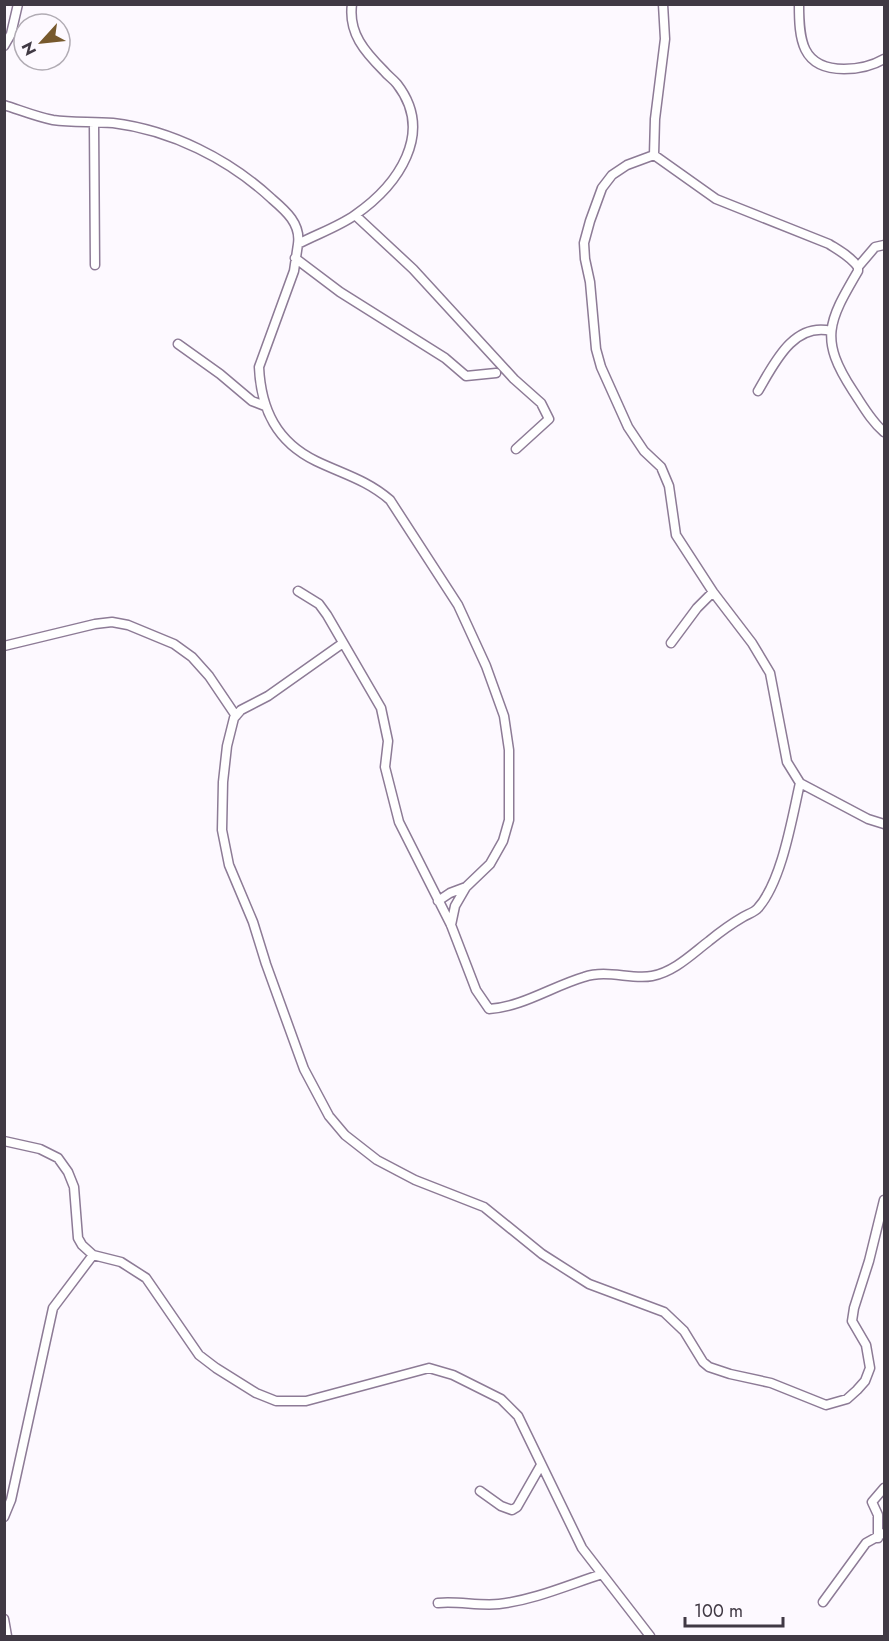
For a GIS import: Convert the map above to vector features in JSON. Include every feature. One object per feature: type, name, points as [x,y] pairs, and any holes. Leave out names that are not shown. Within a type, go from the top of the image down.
[{"type":"street","points":[[4,46],[11,34],[18,4]]},
{"type":"street","points":[[298,244],[355,215],[400,171],[408,157],[412,139],[412,118],[407,99],[359,41],[351,26],[352,4]]},
{"type":"street","points":[[654,155],[655,119],[665,39],[663,4]]},
{"type":"street","points":[[799,4],[800,36],[808,55],[817,64],[846,70],[865,67],[885,60]]},
{"type":"street","points":[[4,105],[51,120],[110,123],[144,129],[186,144],[230,165],[257,185],[286,211],[295,223],[299,235],[294,271],[259,367],[261,393],[265,406],[288,443],[318,462],[350,474],[376,488],[390,500],[458,605],[486,666],[504,716],[509,750],[509,820],[503,841],[490,864],[466,887],[456,905],[452,925]]},
{"type":"street","points":[[94,123],[95,265]]},
{"type":"street","points":[[654,155],[716,199],[829,244],[844,253],[858,267]]},
{"type":"street","points":[[654,155],[627,165],[612,175],[602,188],[584,243],[585,259],[591,282],[593,326],[601,367],[628,427],[644,451],[661,467],[669,486],[676,535],[770,673],[787,762],[800,783],[868,819],[885,824]]},
{"type":"street","points":[[355,215],[413,269],[514,379],[541,403],[549,419],[516,449]]},
{"type":"street","points":[[885,245],[875,247],[870,251],[858,267],[835,314],[831,331],[832,350],[838,367],[873,421],[885,432]]},
{"type":"street","points":[[295,258],[333,288],[445,358],[466,376],[496,373]]},
{"type":"street","points":[[758,390],[776,360],[802,333],[822,329],[831,331]]},
{"type":"street","points":[[178,344],[220,374],[252,401],[265,406]]},
{"type":"street","points":[[298,591],[319,604],[381,708],[388,741],[385,767],[399,822],[452,925],[476,990],[489,1009],[507,1006],[583,977],[597,974],[650,977],[673,969],[716,936],[758,909],[775,879],[786,844],[800,783]]},
{"type":"street","points":[[671,643],[697,608],[713,592]]},
{"type":"street","points":[[4,645],[95,624],[112,622],[128,625],[174,644],[192,657],[209,676],[236,716]]},
{"type":"street","points":[[343,643],[262,700],[241,710],[236,716],[226,746],[222,831],[229,865],[253,922],[304,1069],[329,1116],[357,1146],[377,1160],[415,1180],[484,1207],[542,1254],[589,1284],[664,1312],[684,1331],[703,1362],[709,1367],[771,1383],[826,1405],[847,1399],[865,1381],[870,1368],[866,1345],[852,1321],[885,1200]]},
{"type":"street","points":[[440,905],[450,893],[466,887]]},
{"type":"street","points":[[440,905],[456,905]]},
{"type":"street","points":[[4,1142],[40,1149],[52,1154],[65,1165],[74,1187],[78,1238],[82,1245],[93,1255],[122,1262],[146,1278],[199,1355],[263,1396],[276,1401],[306,1401],[423,1369],[435,1369],[453,1375],[506,1403],[518,1416],[582,1548],[650,1636]]},
{"type":"street","points":[[4,1517],[12,1500],[53,1308],[93,1255]]},
{"type":"street","points":[[480,1491],[501,1506],[512,1510],[517,1507],[541,1466]]},
{"type":"street","points":[[823,1602],[866,1543],[881,1536],[878,1515],[872,1502],[885,1488]]},
{"type":"street","points":[[438,1603],[452,1601],[497,1604],[532,1597],[602,1574]]},
{"type":"street","points":[[4,1619],[7,1636]]}]
